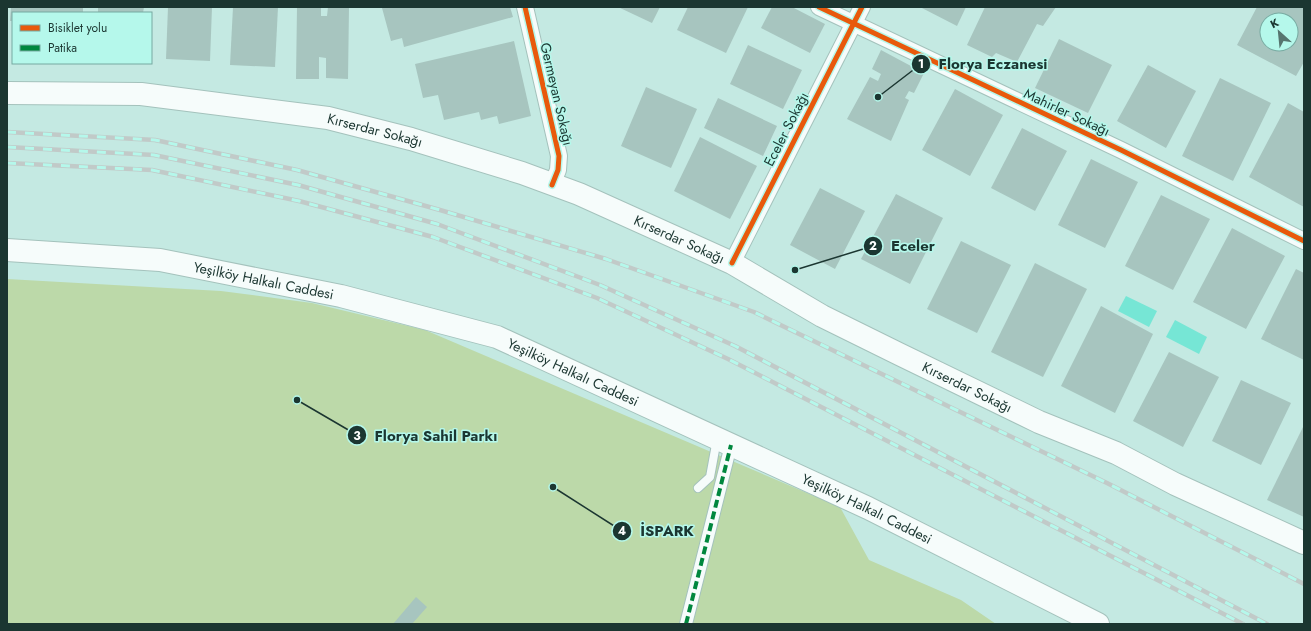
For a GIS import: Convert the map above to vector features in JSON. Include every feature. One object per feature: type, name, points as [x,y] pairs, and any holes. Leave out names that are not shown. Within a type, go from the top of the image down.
[{"type":"main road","name":"Kırserdar Sokağı","points":[[7,93],[141,94],[328,118],[412,139],[522,173],[579,194],[732,263],[822,316],[892,351],[1039,422],[1116,453],[1175,484],[1304,543]]},
{"type":"main road","name":"Yeşilköy Halkalı Caddesi","points":[[7,250],[160,260],[341,296],[497,337],[868,508],[1098,624]]},
{"type":"street","name":"Germeyan Sokağı","points":[[525,7],[559,156],[558,170],[552,185]]},
{"type":"street","name":"Mahirler Sokağı","points":[[819,7],[1121,150],[1304,241]]},
{"type":"street","name":"Eceler Sokağı","points":[[732,263],[852,23],[862,7]]},
{"type":"street","points":[[686,624],[724,442]]},
{"type":"lane","points":[[698,488],[710,477],[724,442]]},
{"type":"shaded area","points":[[7,279],[221,291],[312,303],[425,330],[840,507],[869,560],[961,600],[996,624],[7,624]]},
{"type":"shaded area","points":[[1126,296],[1157,311],[1149,327],[1118,311]]},
{"type":"shaded area","points":[[1175,320],[1207,337],[1199,354],[1166,337]]},
{"type":"building","points":[[11,7],[83,7],[83,12],[12,12],[12,21],[10,21]]},
{"type":"building","points":[[98,7],[144,7],[143,12],[98,12]]},
{"type":"building","points":[[168,7],[212,7],[210,61],[166,59]]},
{"type":"building","points":[[233,7],[278,7],[275,67],[230,65]]},
{"type":"building","points":[[297,7],[321,7],[321,16],[327,16],[328,7],[349,7],[348,79],[326,78],[326,58],[319,57],[319,79],[296,79]]},
{"type":"building","points":[[510,7],[513,17],[404,47],[402,38],[391,41],[382,8]]},
{"type":"building","points":[[618,7],[660,7],[652,23]]},
{"type":"building","points":[[688,7],[748,7],[726,53],[677,30]]},
{"type":"building","points":[[772,7],[792,7],[825,24],[810,53],[761,28]]},
{"type":"building","points":[[920,7],[966,7],[957,26]]},
{"type":"building","points":[[985,7],[1056,7],[1043,26],[1037,24],[1017,62],[996,53],[992,57],[967,45]]},
{"type":"building","points":[[1257,7],[1304,7],[1304,62],[1296,76],[1237,45]]},
{"type":"building","points":[[1059,39],[1112,65],[1088,113],[1035,88]]},
{"type":"building","points":[[514,41],[531,116],[499,124],[497,116],[481,120],[479,112],[444,120],[438,95],[423,98],[415,64]]},
{"type":"building","points":[[748,45],[802,70],[783,109],[730,84]]},
{"type":"building","points":[[881,50],[924,73],[914,93],[909,91],[905,98],[909,100],[891,141],[847,119],[870,77],[878,81],[881,74],[872,69]]},
{"type":"building","points":[[1148,65],[1196,91],[1166,148],[1117,121]]},
{"type":"building","points":[[1220,78],[1271,103],[1233,181],[1182,156]]},
{"type":"building","points":[[646,87],[697,109],[671,168],[621,146]]},
{"type":"building","points":[[955,89],[1003,115],[970,176],[922,150]]},
{"type":"building","points":[[718,98],[777,126],[763,156],[704,128]]},
{"type":"building","points":[[1288,103],[1304,112],[1304,207],[1249,177]]},
{"type":"building","points":[[1022,128],[1067,151],[1035,211],[991,188]]},
{"type":"building","points":[[700,137],[757,166],[730,219],[674,191]]},
{"type":"building","points":[[1091,159],[1138,182],[1105,248],[1058,225]]},
{"type":"building","points":[[820,188],[865,211],[835,269],[790,245]]},
{"type":"building","points":[[896,194],[943,218],[910,284],[861,259]]},
{"type":"building","points":[[1161,195],[1210,219],[1173,290],[1125,266]]},
{"type":"building","points":[[1232,228],[1285,256],[1246,329],[1193,302]]},
{"type":"building","points":[[961,241],[1011,265],[977,333],[927,309]]},
{"type":"building","points":[[1035,263],[1087,289],[1043,377],[991,352]]},
{"type":"building","points":[[1296,269],[1304,273],[1304,360],[1261,339]]},
{"type":"building","points":[[1101,306],[1153,334],[1115,413],[1061,386]]},
{"type":"building","points":[[1169,352],[1219,377],[1183,447],[1133,421]]},
{"type":"building","points":[[1241,380],[1291,403],[1261,465],[1212,441]]},
{"type":"building","points":[[1304,425],[1304,517],[1267,500]]},
{"type":"building","points":[[416,597],[427,607],[412,624],[393,624]]},
{"type":"railway","points":[[7,132],[155,140],[297,170],[606,259],[754,312],[1107,483],[1304,584]]},
{"type":"railway","points":[[7,147],[154,155],[298,185],[437,224],[600,285],[735,346],[1267,624]]},
{"type":"railway","points":[[7,163],[152,170],[299,201],[433,237],[597,298],[728,359],[1243,624]]},
{"type":"marked path","points":[[686,624],[731,445]]},
{"type":"cycle path","points":[[525,7],[559,156],[558,170],[552,185]]},
{"type":"cycle path","points":[[819,7],[1121,150],[1304,241]]},
{"type":"cycle path","points":[[732,263],[862,7]]},
{"type":"place","name":"Florya Eczanesi","points":[[878,97]]},
{"type":"place","name":"Eceler","points":[[795,270]]},
{"type":"place","name":"Florya Sahil Parkı","points":[[297,400]]},
{"type":"place","name":"İSPARK","points":[[553,487]]}]
